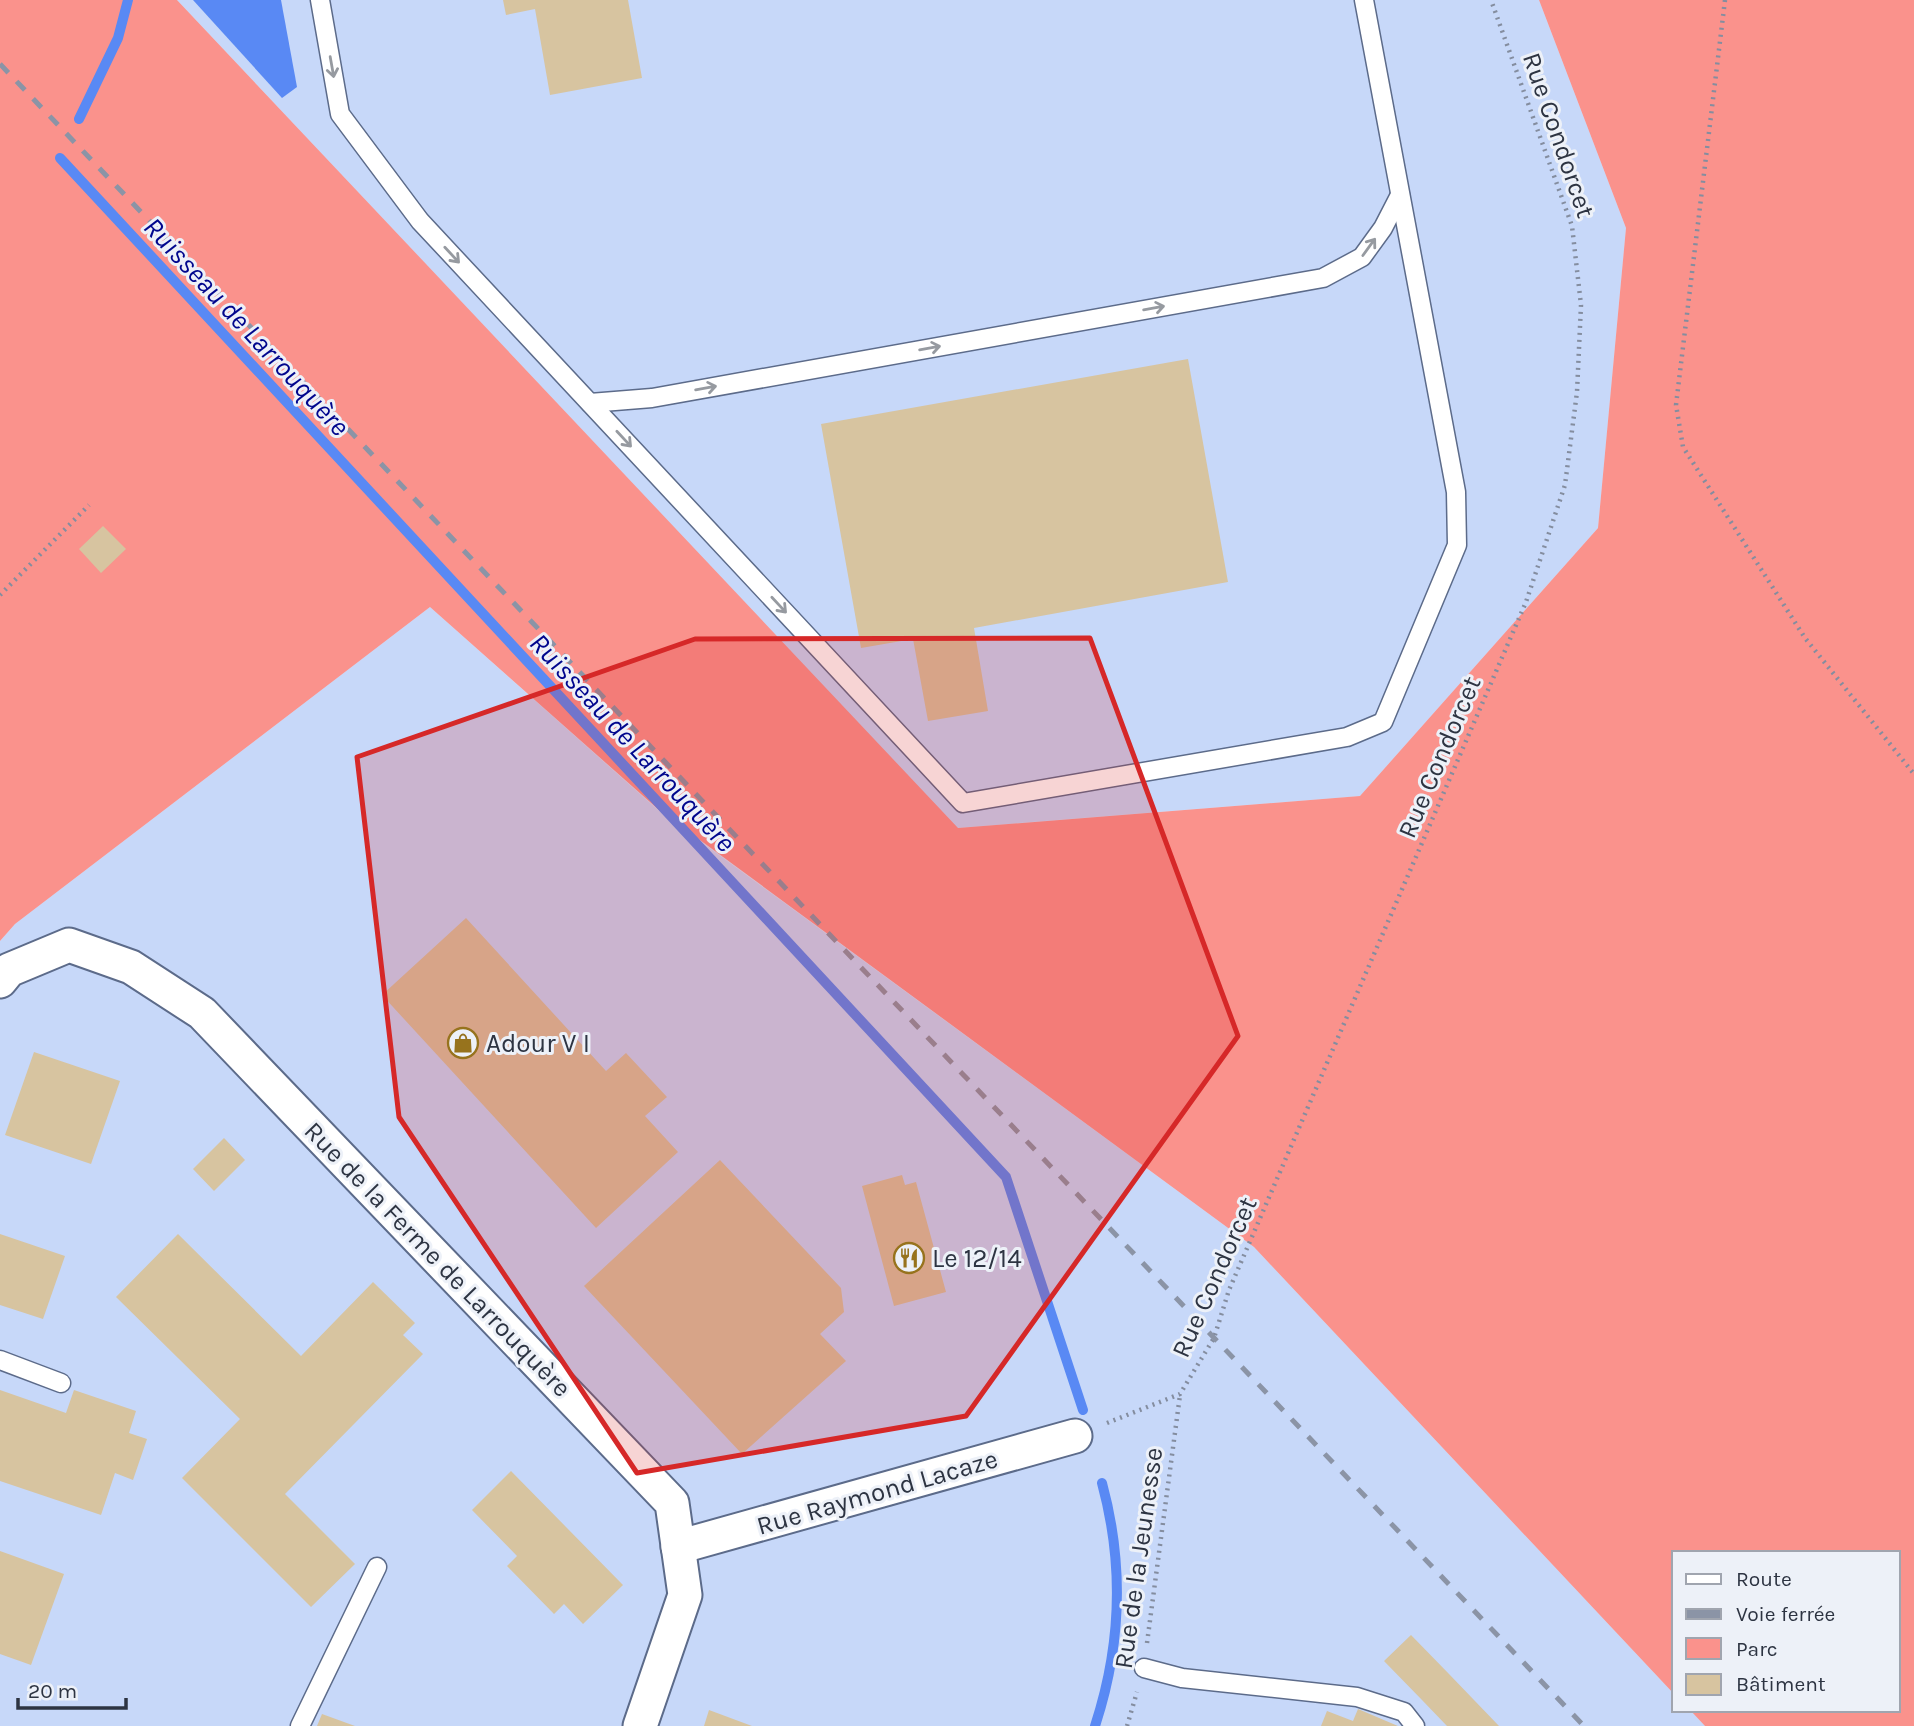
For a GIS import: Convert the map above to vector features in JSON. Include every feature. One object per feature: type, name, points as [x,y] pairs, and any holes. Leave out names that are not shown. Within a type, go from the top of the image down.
[{"type":"street","name":"Rue de la Ferme de Larrouquère","points":[[0,981],[9,970],[69,945],[131,967],[202,1013],[672,1503],[685,1595],[640,1726]]},
{"type":"street","name":"Rue Raymond Lacaze","points":[[678,1547],[1075,1436]]},
{"type":"lane","points":[[320,0],[340,114],[420,220],[963,803],[1347,737],[1383,722],[1457,545],[1456,492],[1364,0]]},
{"type":"lane","points":[[590,403],[652,398],[1323,278],[1362,257],[1383,228],[1400,195]]},
{"type":"lane","points":[[0,1360],[61,1383]]},
{"type":"lane","points":[[300,1726],[377,1567]]},
{"type":"lane","points":[[1144,1668],[1182,1678],[1357,1697],[1404,1712],[1415,1726]]},
{"type":"path","name":"Rue Condorcet","points":[[1075,1436],[1180,1394],[1214,1338],[1230,1290],[1527,602],[1565,485],[1577,391],[1581,304],[1572,226],[1491,0]]},
{"type":"path","points":[[1725,0],[1676,405],[1683,447],[1805,638],[1914,774]]},
{"type":"path","points":[[0,595],[89,505]]},
{"type":"path","name":"Rue de la Jeunesse","points":[[1127,1726],[1144,1668],[1180,1394]]},
{"type":"highlighted area","points":[[1090,638],[1238,1036],[966,1416],[637,1473],[399,1117],[357,757],[695,639]]},
{"type":"shaded area","points":[[177,0],[1539,0],[1626,228],[1598,528],[1360,796],[957,828]]},
{"type":"shaded area","points":[[430,607],[659,811],[1254,1247],[1672,1692],[1672,1712],[1692,1712],[1705,1726],[0,1726],[0,941],[15,924]]},
{"type":"green space","points":[[0,0],[177,0],[958,828],[1360,796],[1598,528],[1626,228],[1539,0],[1914,0],[1914,1726],[1705,1726],[1692,1712],[1900,1712],[1900,1551],[1672,1551],[1672,1692],[1254,1247],[659,810],[430,607],[15,924],[0,941]]},
{"type":"water","points":[[193,0],[281,0],[297,87],[282,98]]},
{"type":"building","points":[[503,0],[628,0],[642,78],[550,95],[535,9],[506,15]]},
{"type":"building","points":[[1188,359],[1228,582],[974,628],[988,711],[928,721],[913,639],[861,648],[821,424]]},
{"type":"building","points":[[103,526],[126,549],[101,573],[79,549]]},
{"type":"building","points":[[466,918],[606,1071],[626,1053],[667,1097],[645,1116],[678,1152],[596,1228],[382,995]]},
{"type":"building","points":[[34,1052],[120,1081],[91,1164],[5,1135]]},
{"type":"building","points":[[224,1138],[245,1160],[214,1191],[193,1169]]},
{"type":"building","points":[[720,1160],[841,1288],[844,1312],[820,1334],[846,1361],[742,1454],[584,1286]]},
{"type":"building","points":[[902,1175],[905,1185],[916,1182],[946,1292],[894,1306],[862,1186]]},
{"type":"building","points":[[0,1234],[65,1256],[43,1319],[0,1305]]},
{"type":"building","points":[[178,1234],[301,1356],[373,1282],[415,1323],[403,1335],[423,1354],[285,1494],[355,1564],[311,1607],[182,1478],[240,1419],[116,1297]]},
{"type":"building","points":[[0,1390],[66,1413],[74,1390],[136,1411],[129,1433],[147,1439],[133,1480],[115,1473],[101,1515],[0,1481]]},
{"type":"building","points":[[511,1471],[623,1585],[583,1624],[564,1604],[554,1614],[507,1566],[517,1556],[472,1510]]},
{"type":"building","points":[[0,1551],[64,1574],[31,1665],[0,1654]]},
{"type":"building","points":[[1411,1635],[1499,1726],[1447,1726],[1384,1661]]},
{"type":"building","points":[[1358,1709],[1398,1726],[1321,1726],[1327,1711],[1353,1721]]},
{"type":"building","points":[[709,1710],[752,1726],[704,1726]]},
{"type":"building","points":[[322,1714],[355,1726],[317,1726]]},
{"type":"waterway","name":"Ruisseau de Larrouquère","points":[[79,119],[118,38],[128,0]]},
{"type":"waterway","name":"Ruisseau de Larrouquère","points":[[60,158],[1006,1177],[1083,1410]]},
{"type":"waterway","name":"Ruisseau de Larrouquère","points":[[1095,1726],[1110,1666],[1116,1605],[1114,1544],[1102,1483]]},
{"type":"railway","points":[[0,64],[1584,1726]]},
{"type":"place","name":"Adour V I","points":[[463,1043]]},
{"type":"place","name":"Le 12/14","points":[[909,1258]]}]
